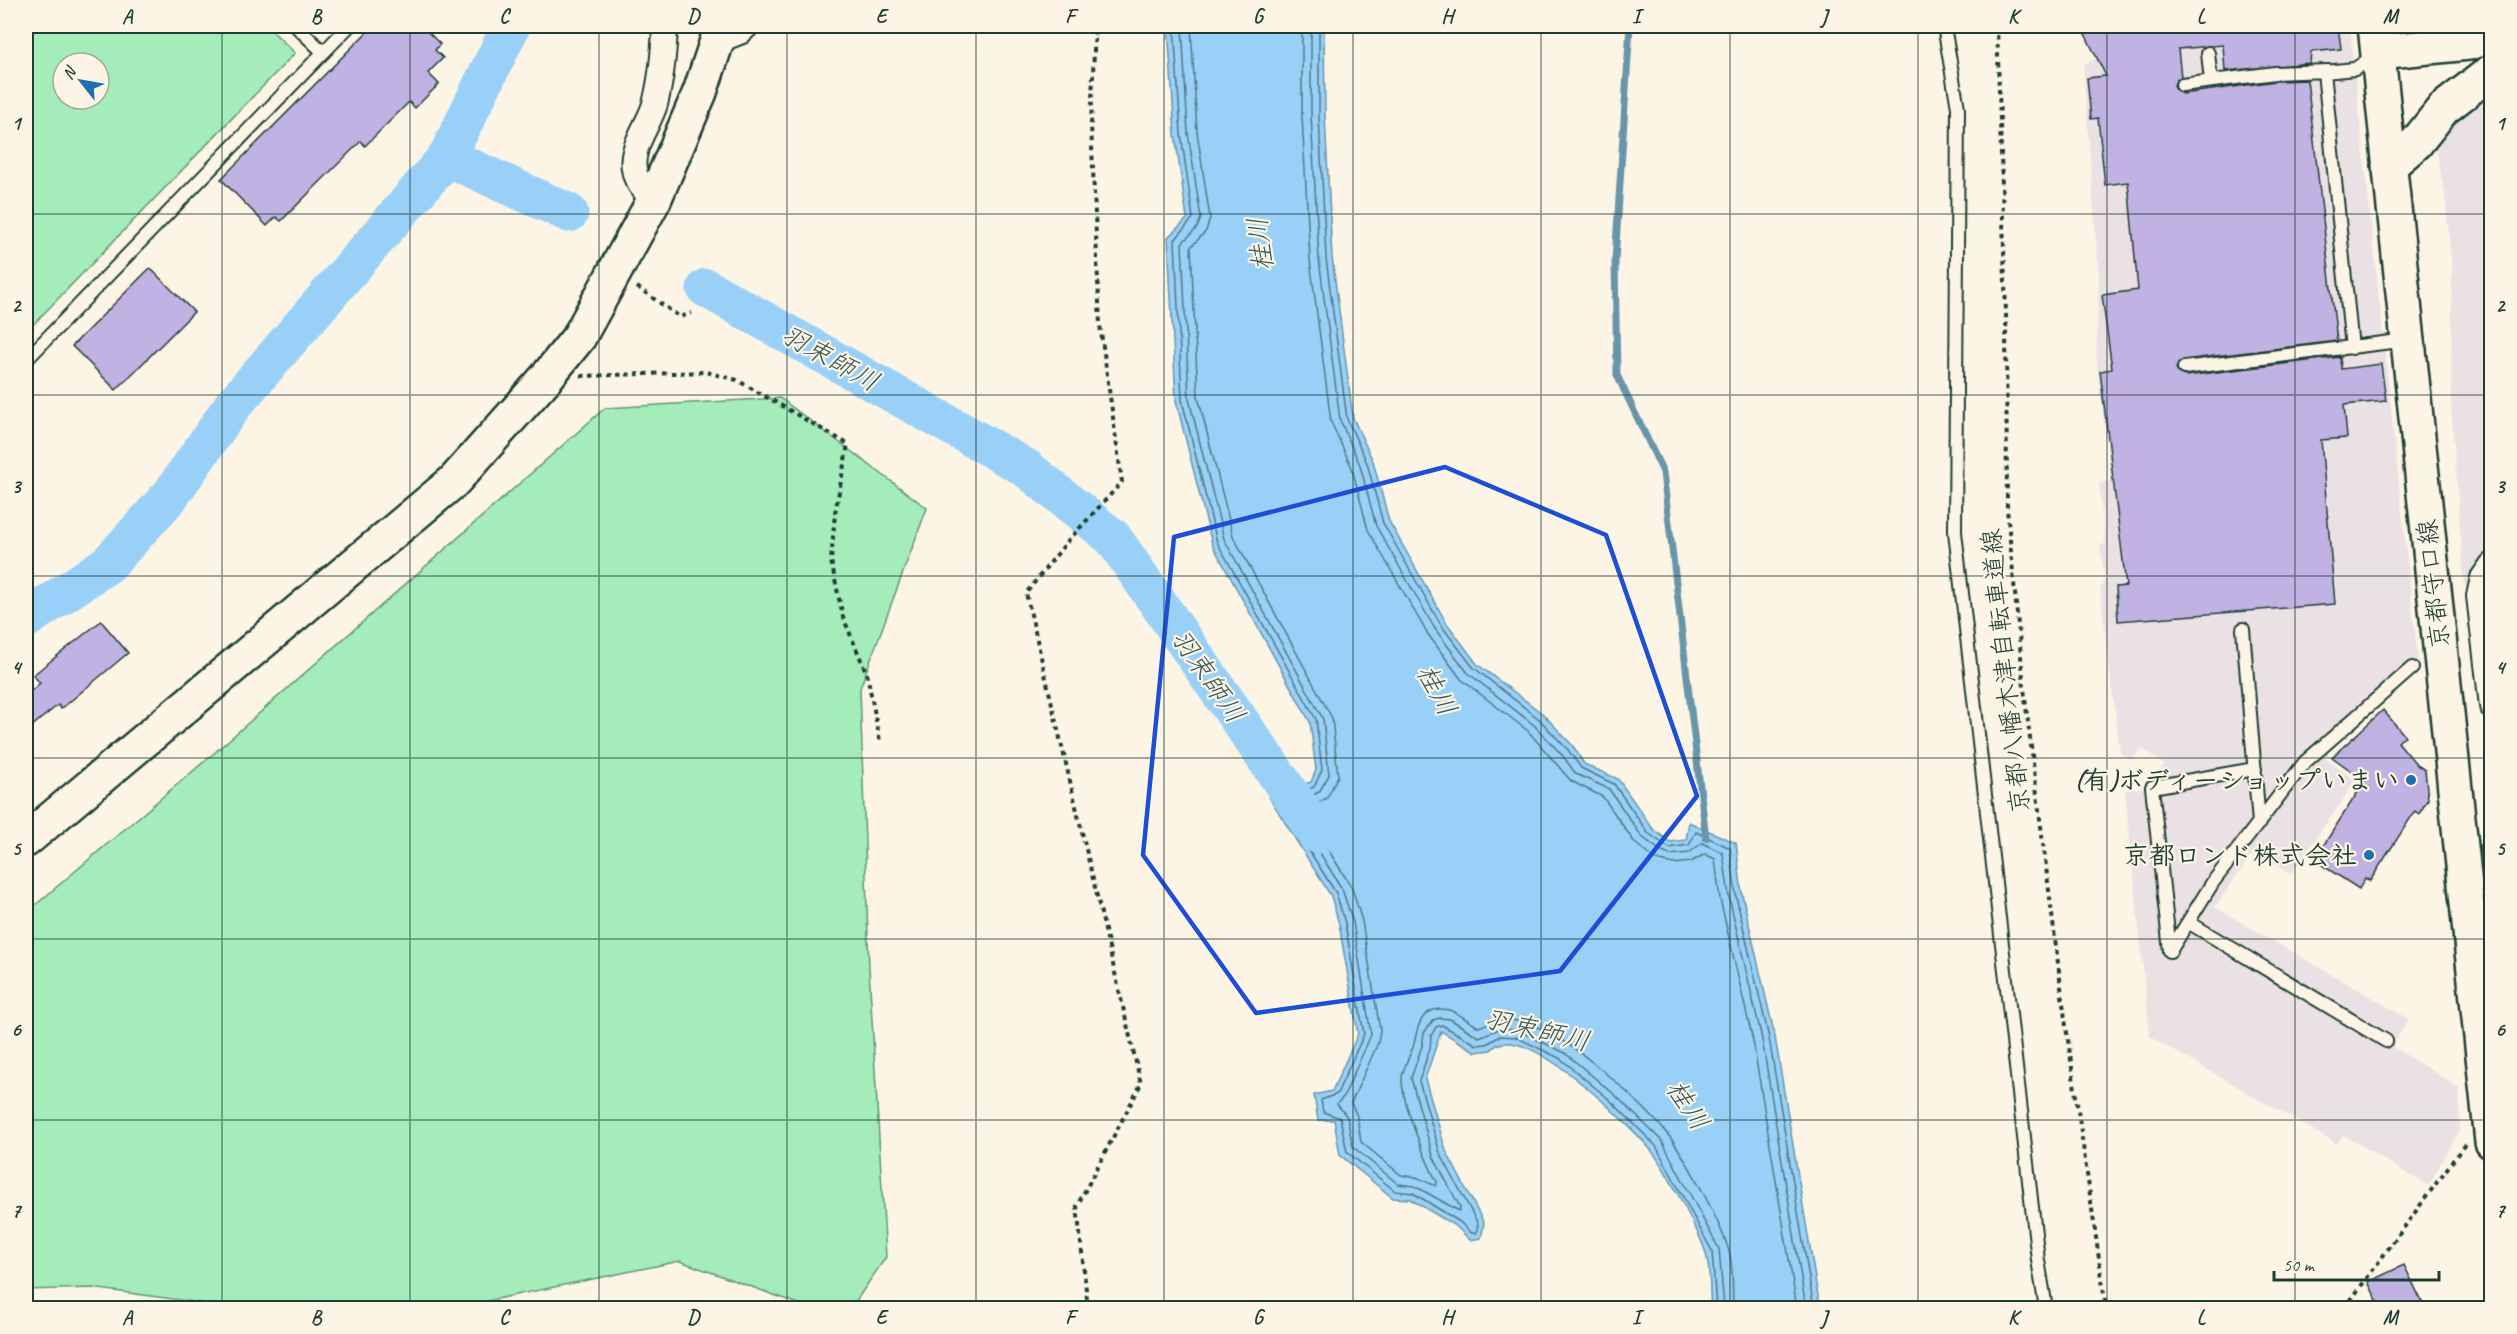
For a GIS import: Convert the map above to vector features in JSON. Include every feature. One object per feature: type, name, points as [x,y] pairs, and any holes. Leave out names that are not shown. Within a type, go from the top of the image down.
[{"type":"main road","points":[[26,840],[454,481],[546,378],[579,337],[654,200],[723,33]]},
{"type":"main road","points":[[2377,39],[2469,44],[2492,36]]},
{"type":"main road","name":"京都守口線","points":[[2377,39],[2408,340],[2486,1036],[2488,1077],[2480,1142]]},
{"type":"main road","points":[[2390,166],[2416,143],[2443,110],[2492,70]]},
{"type":"street","points":[[654,200],[639,184],[634,169],[634,154],[654,107],[663,67],[665,26]]},
{"type":"street","points":[[2492,565],[2483,578],[2479,596],[2492,706]]},
{"type":"lane","points":[[296,26],[323,52]]},
{"type":"lane","points":[[26,360],[349,26]]},
{"type":"lane","points":[[723,33],[743,38],[755,26]]},
{"type":"lane","points":[[1944,26],[1958,108],[1955,532],[2038,1260],[2046,1308]]},
{"type":"lane","points":[[2182,85],[2355,69],[2377,39]]},
{"type":"lane","points":[[2208,53],[2211,81]]},
{"type":"lane","points":[[2328,71],[2324,72],[2352,348]]},
{"type":"lane","points":[[2184,368],[2408,340]]},
{"type":"lane","points":[[2243,629],[2259,823]]},
{"type":"lane","points":[[2254,769],[2152,787],[2170,951],[2213,882],[2305,762],[2412,668]]},
{"type":"lane","points":[[2188,922],[2386,1041]]},
{"type":"path","points":[[1088,1308],[1077,1206],[1141,1084],[1026,593],[1066,543],[1122,482],[1100,325],[1090,125],[1095,26]]},
{"type":"path","name":"京都八幡木津自転車道線","points":[[1997,26],[2006,314],[2007,509],[2028,722],[2065,1019],[2106,1308]]},
{"type":"path","points":[[644,292],[680,317],[693,313]]},
{"type":"path","points":[[546,378],[706,372],[737,380],[848,444],[835,513],[831,561],[843,617],[867,674],[880,741]]},
{"type":"path","points":[[2345,1308],[2480,1142]]},
{"type":"highlighted area","points":[[1445,467],[1606,535],[1697,796],[1560,971],[1256,1013],[1143,855],[1174,537]]},
{"type":"shaded area","points":[[2157,26],[2350,26],[2419,671],[2322,756],[2356,781],[2291,874],[2254,851],[2215,907],[2409,1019],[2392,1046],[2459,1088],[2460,1130],[2428,1186],[2343,1135],[2337,1144],[2150,1037],[2125,790],[2145,787],[2164,765],[2142,748],[2132,760],[2120,753],[2100,589],[2105,579],[2100,545],[2105,544],[2099,482],[2111,481],[2096,355],[2099,278],[2083,65]]},
{"type":"shaded area","points":[[2491,82],[2491,652],[2464,583],[2451,406],[2452,271],[2445,195],[2434,138]]},
{"type":"green space","points":[[26,26],[267,26],[295,53],[26,332]]},
{"type":"green space","points":[[780,398],[927,508],[860,688],[869,969],[886,1257],[851,1308],[810,1308],[680,1261],[453,1308],[239,1308],[92,1288],[26,1290],[26,913],[213,754],[605,408]]},
{"type":"water","name":"桂川","points":[[1168,26],[1324,26],[1325,116],[1332,257],[1353,418],[1373,461],[1389,521],[1446,622],[1477,664],[1543,714],[1573,746],[1584,764],[1618,779],[1653,829],[1670,842],[1686,840],[1689,822],[1736,843],[1742,894],[1775,1037],[1820,1308],[1711,1308],[1709,1267],[1703,1245],[1656,1157],[1621,1118],[1574,1077],[1525,1047],[1505,1043],[1491,1050],[1476,1052],[1441,1031],[1425,1079],[1446,1151],[1484,1223],[1481,1238],[1470,1240],[1457,1227],[1410,1199],[1393,1198],[1340,1155],[1334,1120],[1318,1120],[1314,1095],[1332,1091],[1358,1034],[1339,924],[1331,896],[1269,797],[1311,782],[1316,770],[1310,722],[1212,544],[1176,401],[1168,237],[1187,219],[1175,135]]},
{"type":"building","points":[[373,26],[422,26],[440,44],[435,50],[443,58],[428,73],[439,84],[415,108],[409,102],[365,146],[361,141],[281,221],[276,217],[267,226],[221,179]]},
{"type":"building","points":[[2081,26],[2338,26],[2341,49],[2311,52],[2310,63],[2225,71],[2223,45],[2178,49],[2181,77],[2174,85],[2176,90],[2183,94],[2276,81],[2307,80],[2337,341],[2183,360],[2176,368],[2178,373],[2185,376],[2340,357],[2341,369],[2381,364],[2386,401],[2344,405],[2347,438],[2321,440],[2335,604],[2118,621],[2116,587],[2126,586],[2100,371],[2112,369],[2102,295],[2138,290],[2128,182],[2105,185],[2098,118],[2091,119],[2087,78],[2106,76]]},
{"type":"building","points":[[150,268],[194,312],[116,390],[72,346]]},
{"type":"building","points":[[101,621],[128,653],[61,709],[58,705],[26,731],[26,695],[40,683],[33,675]]},
{"type":"building","points":[[2383,710],[2405,736],[2398,742],[2417,765],[2425,770],[2428,799],[2419,814],[2415,811],[2370,881],[2365,878],[2359,889],[2314,860],[2365,781],[2332,757]]},
{"type":"building","points":[[2404,1265],[2425,1308],[2381,1308],[2368,1282]]},
{"type":"waterway","points":[[26,619],[108,564],[170,496],[233,405],[447,157],[511,26]]},
{"type":"waterway","points":[[1630,26],[1615,261],[1617,375],[1663,472],[1706,838]]},
{"type":"waterway","points":[[447,157],[569,213]]},
{"type":"waterway","name":"羽束師川","points":[[706,288],[1026,468],[1113,538],[1318,834]]},
{"type":"place","name":"(有)ボディーショップいまい","points":[[2411,780]]},
{"type":"place","name":"京都ロンド株式会社","points":[[2369,855]]}]
